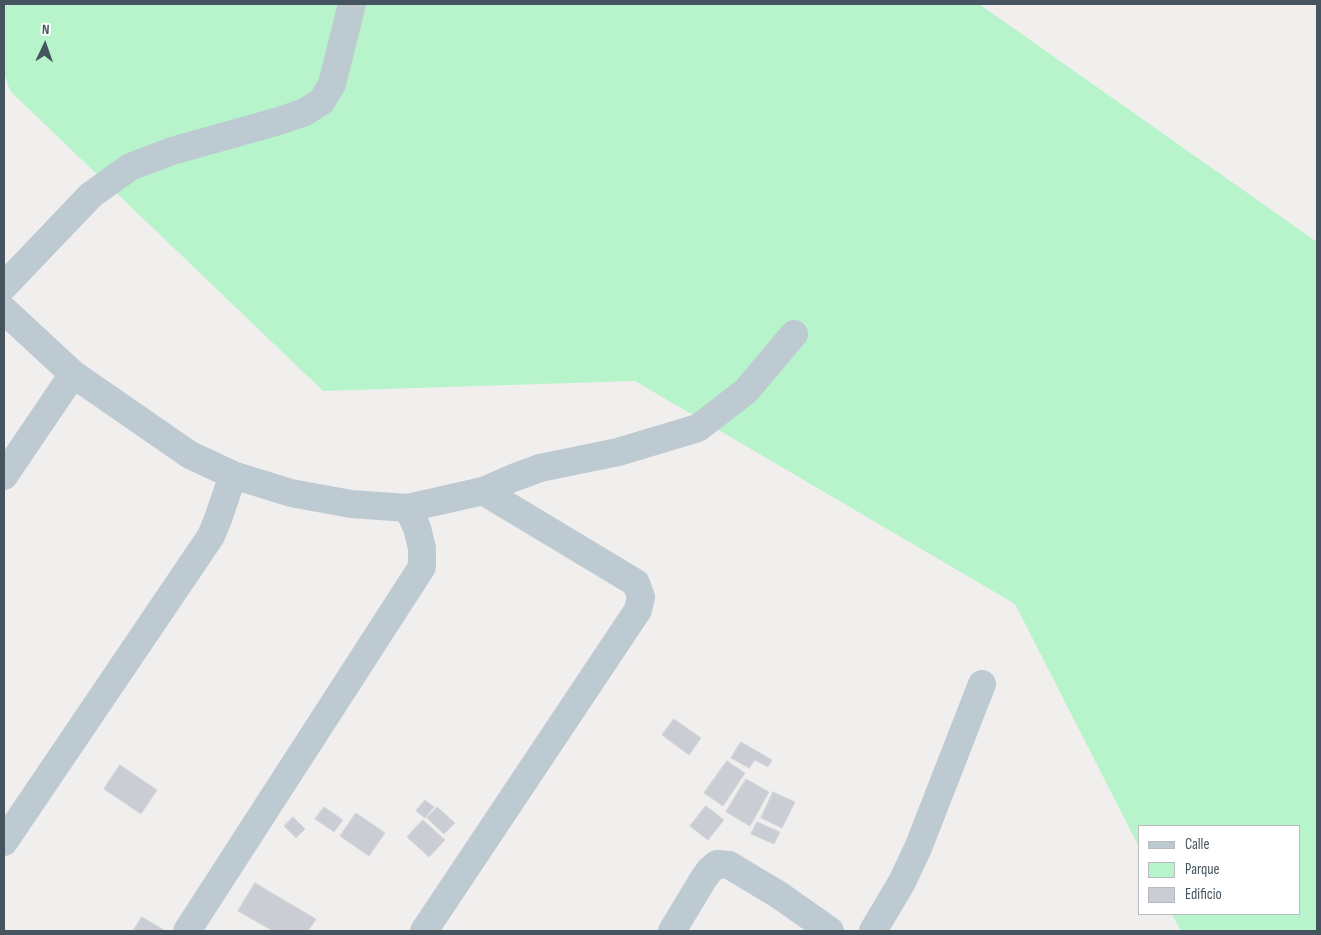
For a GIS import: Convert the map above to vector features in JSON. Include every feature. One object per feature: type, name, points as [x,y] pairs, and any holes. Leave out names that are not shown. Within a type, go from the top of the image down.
[{"type":"street","points":[[4,286],[91,195],[130,167],[172,151],[279,121],[305,112],[322,101],[332,84],[352,4]]},
{"type":"street","points":[[4,310],[73,374],[190,455],[233,475],[291,492],[351,504],[408,508],[483,492],[540,468],[618,452],[698,428],[746,391],[794,334]]},
{"type":"street","points":[[4,476],[73,374]]},
{"type":"street","points":[[4,842],[211,536],[233,475]]},
{"type":"street","points":[[424,931],[638,610],[641,597],[636,583],[483,492]]},
{"type":"street","points":[[187,931],[422,567],[422,548],[408,508]]},
{"type":"street","points":[[874,931],[902,882],[918,848],[982,684]]},
{"type":"street","points":[[672,931],[704,878],[717,864],[730,865],[779,895],[830,931]]},
{"type":"green space","points":[[4,4],[979,4],[1317,242],[1317,931],[1181,931],[1173,915],[1301,915],[1301,825],[1138,825],[1138,845],[1015,604],[635,381],[323,391],[10,91],[4,73]]},
{"type":"building","points":[[674,719],[701,738],[689,755],[662,735]]},
{"type":"building","points":[[741,742],[772,760],[768,767],[755,760],[749,768],[731,758]]},
{"type":"building","points":[[727,761],[745,773],[723,806],[704,793]]},
{"type":"building","points":[[120,765],[157,790],[141,814],[104,789]]},
{"type":"building","points":[[746,779],[769,792],[750,826],[726,812]]},
{"type":"building","points":[[773,792],[795,802],[782,828],[761,818]]},
{"type":"building","points":[[425,800],[434,807],[425,818],[416,811]]},
{"type":"building","points":[[706,806],[724,820],[708,840],[690,826]]},
{"type":"building","points":[[324,807],[343,820],[334,832],[315,819]]},
{"type":"building","points":[[437,807],[455,823],[444,834],[427,818]]},
{"type":"building","points":[[356,813],[385,833],[369,856],[340,836]]},
{"type":"building","points":[[293,817],[305,829],[296,838],[284,826]]},
{"type":"building","points":[[423,820],[445,840],[429,857],[407,837]]},
{"type":"building","points":[[757,822],[780,832],[774,844],[751,834]]},
{"type":"building","points":[[255,883],[316,919],[308,931],[273,931],[238,911]]},
{"type":"building","points":[[142,917],[164,930],[133,931]]}]
